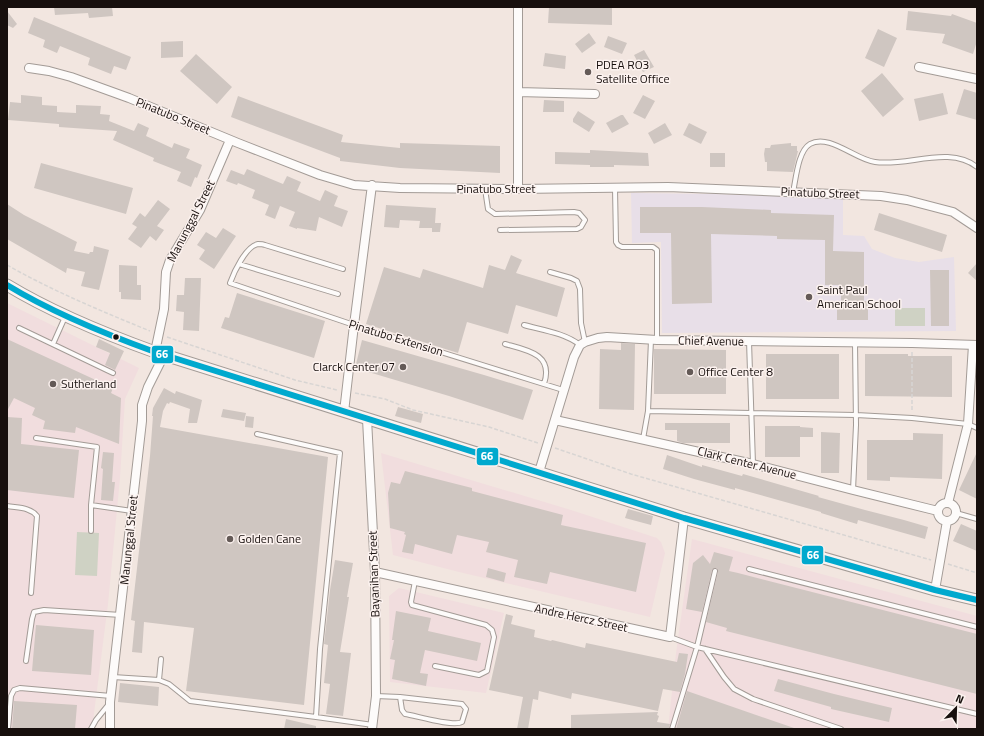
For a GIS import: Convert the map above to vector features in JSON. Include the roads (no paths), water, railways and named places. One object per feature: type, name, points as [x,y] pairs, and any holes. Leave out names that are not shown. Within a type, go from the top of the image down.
[{"type":"main road","points":[[7,285],[24,295],[66,315],[120,339],[160,354],[684,518],[935,590],[977,600]]},
{"type":"street","points":[[518,7],[518,190]]},
{"type":"street","points":[[919,67],[977,79]]},
{"type":"street","name":"Pinatubo Street","points":[[29,68],[72,77],[129,98],[320,175],[354,185],[400,188],[518,190],[668,187],[881,196],[907,200],[953,212],[977,228]]},
{"type":"street","points":[[518,92],[595,94]]},
{"type":"street","name":"Manunggal Street","points":[[110,729],[113,677],[142,421],[142,405],[160,354],[159,334],[164,309],[166,272],[170,260],[200,210],[230,140]]},
{"type":"street","points":[[344,412],[372,185]]},
{"type":"street","name":"Chief Avenue","points":[[582,344],[598,338],[607,337],[654,340],[912,342],[975,345]]},
{"type":"street","points":[[539,472],[574,357],[582,344]]},
{"type":"street","points":[[948,503],[968,424],[975,345]]},
{"type":"street","name":"Bayanihan Street","points":[[367,419],[375,572],[376,696],[372,727]]},
{"type":"street","name":"Clark Center Avenue","points":[[555,420],[753,464],[938,511]]},
{"type":"street","points":[[948,503],[955,507],[956,513],[953,519],[944,521],[939,517],[938,511],[942,504],[948,503]]},
{"type":"street","points":[[670,637],[684,518]]},
{"type":"street","points":[[935,590],[947,521]]},
{"type":"street","name":"Andre Hercz Street","points":[[375,572],[670,637]]},
{"type":"lane","points":[[793,192],[801,153],[810,144],[825,141],[869,162],[887,164],[942,156],[958,158],[973,163],[977,167]]},
{"type":"lane","points":[[615,188],[616,242],[618,245],[622,247],[653,247],[657,250],[654,340],[648,411],[643,439]]},
{"type":"lane","points":[[485,189],[488,209],[495,214],[574,212],[579,213],[585,220],[580,227],[576,229],[500,230]]},
{"type":"lane","points":[[338,294],[240,264],[249,250],[257,244],[265,245],[343,269]]},
{"type":"lane","name":"Pinatubo Extension","points":[[240,264],[234,272],[230,283],[354,325],[563,390]]},
{"type":"lane","points":[[524,325],[563,336],[582,344],[580,289],[577,281],[550,272]]},
{"type":"lane","points":[[53,344],[66,315]]},
{"type":"lane","points":[[19,328],[113,373]]},
{"type":"lane","points":[[749,341],[750,414],[753,464]]},
{"type":"lane","points":[[854,490],[856,415],[855,342]]},
{"type":"lane","points":[[505,344],[530,351],[543,360],[547,376],[544,384]]},
{"type":"lane","points":[[648,411],[856,415],[912,418],[968,424],[977,428]]},
{"type":"lane","points":[[257,434],[340,452],[320,650],[316,717]]},
{"type":"lane","points":[[36,438],[97,447],[91,505],[91,530]]},
{"type":"lane","points":[[91,505],[132,511]]},
{"type":"lane","points":[[7,506],[34,511],[37,516],[31,593]]},
{"type":"lane","points":[[956,513],[977,519]]},
{"type":"lane","points":[[749,569],[977,627]]},
{"type":"lane","points":[[672,729],[697,647],[715,571]]},
{"type":"lane","points":[[415,581],[411,602],[412,605],[486,624],[492,630],[494,637],[487,671],[483,674],[479,675],[435,666]]},
{"type":"lane","points":[[26,661],[34,612],[44,610],[121,616]]},
{"type":"lane","points":[[670,637],[697,647],[977,714]]},
{"type":"lane","points":[[705,649],[734,689],[753,699],[841,729]]},
{"type":"lane","points":[[159,680],[161,659]]},
{"type":"lane","points":[[113,677],[159,680],[169,684],[190,701],[316,717],[372,727]]},
{"type":"lane","points":[[8,729],[11,696],[14,690],[20,688],[111,699],[91,729]]},
{"type":"lane","points":[[376,696],[400,697],[462,704],[466,709],[462,722],[459,724],[443,722],[405,714],[402,710],[400,697]]},
{"type":"place","name":"PDEA RO3 Satellite Office","points":[[588,72]]},
{"type":"place","name":"Saint Paul American School","points":[[809,297]]},
{"type":"place","name":"Clarck Center 07","points":[[403,367]]},
{"type":"place","name":"Office Center 8","points":[[690,372]]},
{"type":"place","name":"Sutherland","points":[[53,384]]},
{"type":"place","name":"Golden Cane","points":[[230,539]]}]
